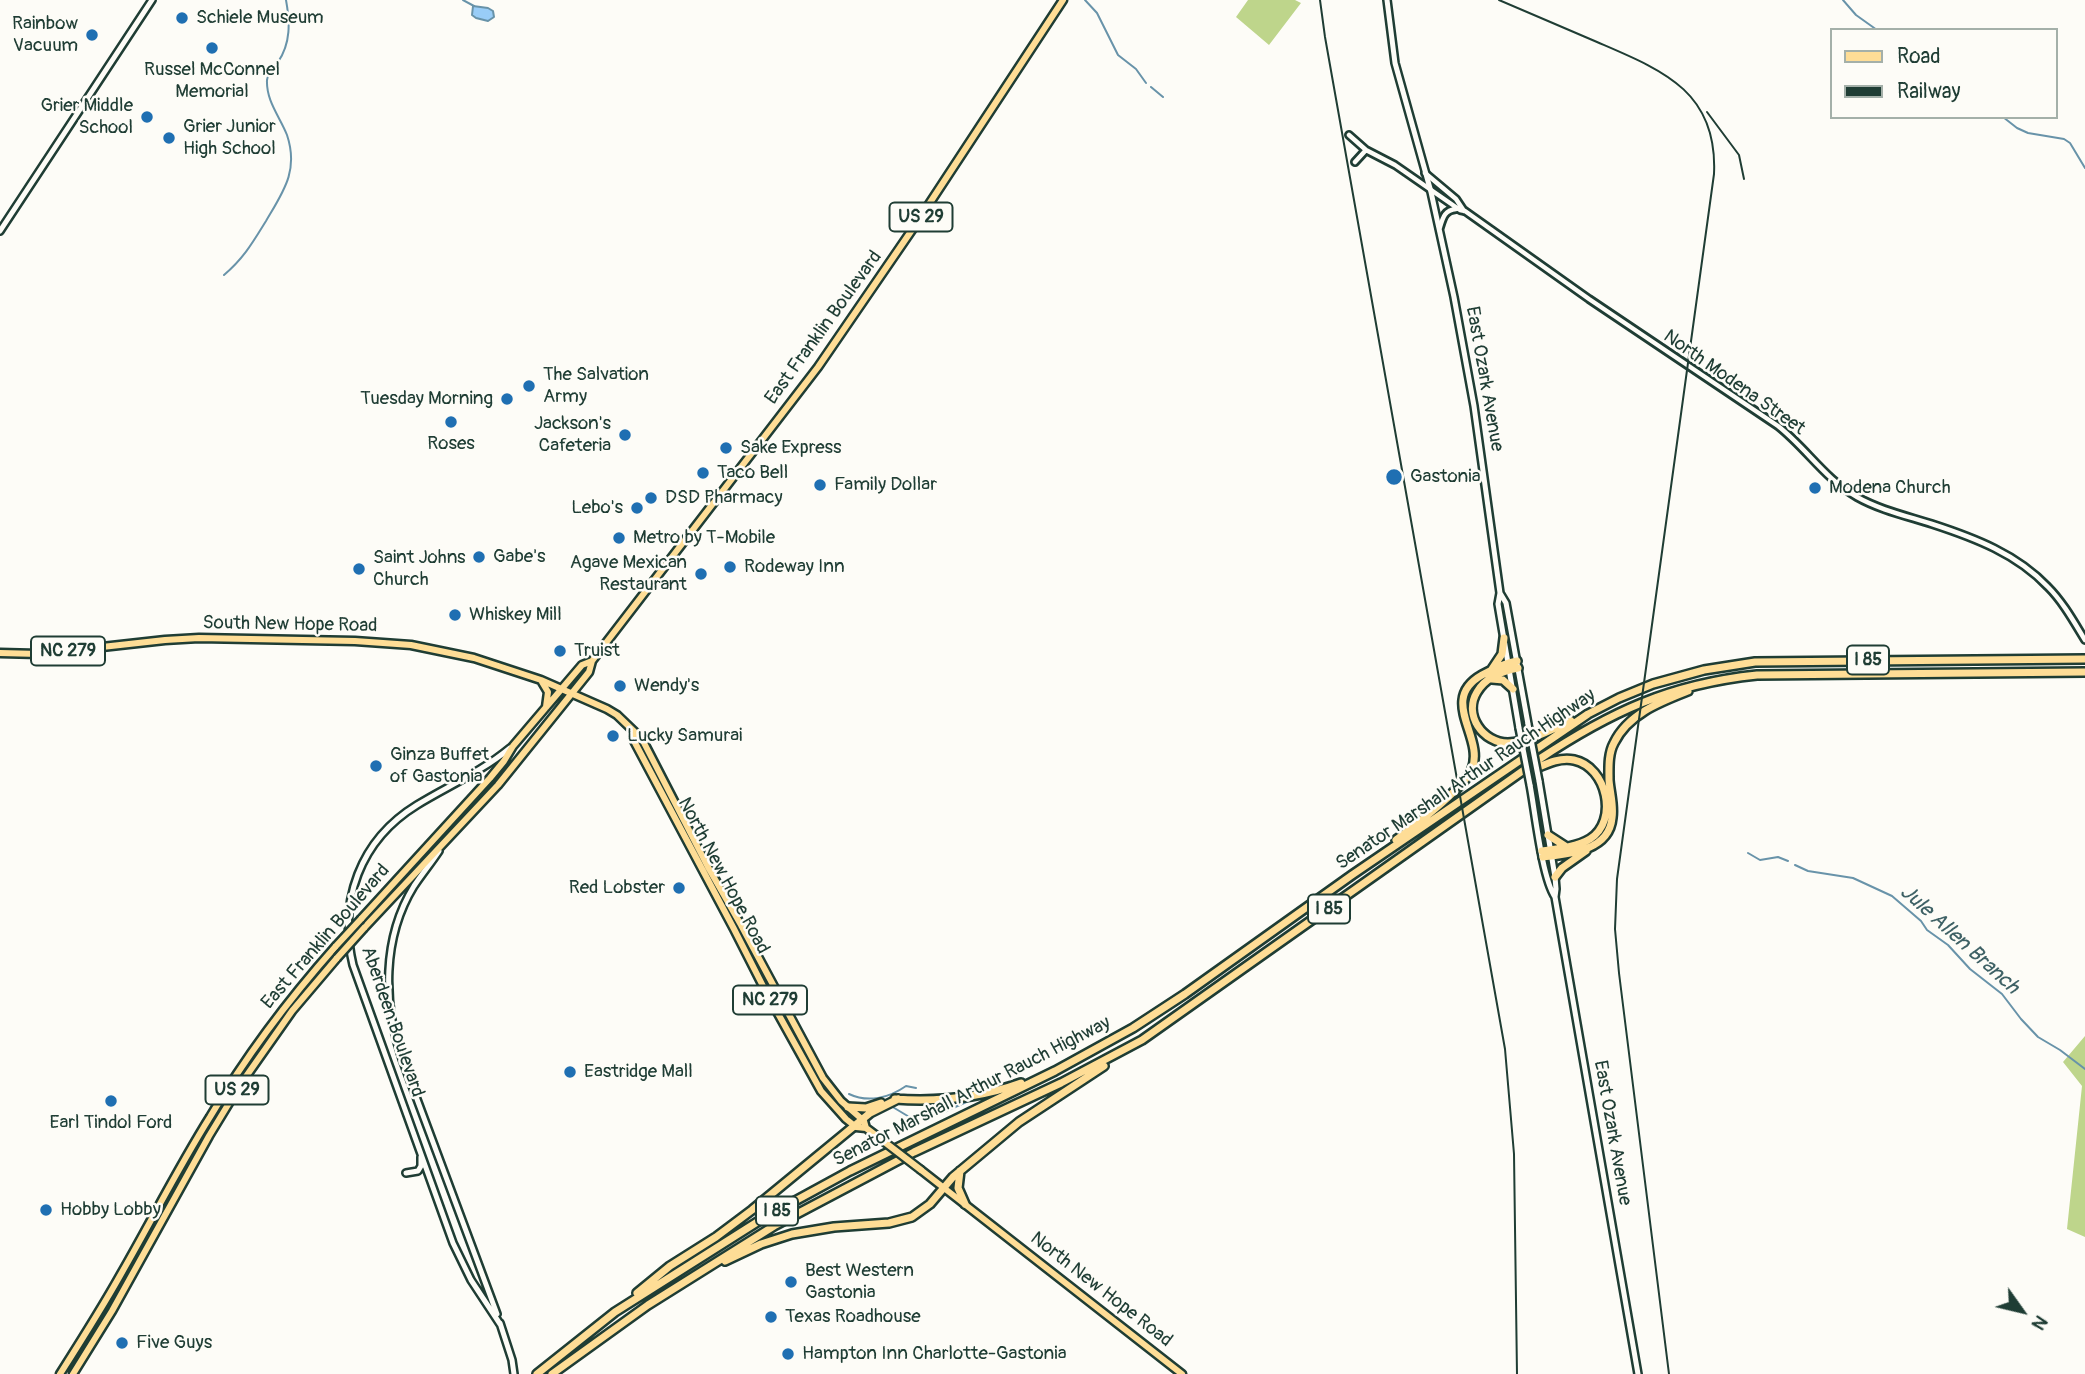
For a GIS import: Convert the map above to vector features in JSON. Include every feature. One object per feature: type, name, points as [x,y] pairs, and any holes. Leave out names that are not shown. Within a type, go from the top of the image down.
[{"type":"highway","points":[[1492,670],[1502,654],[1504,638]]},
{"type":"highway","name":"Senator Marshall Arthur Rauch Highway","points":[[537,1374],[615,1312],[762,1219],[839,1177],[1099,1049],[1133,1028],[1588,714],[1619,698],[1653,684],[1704,670],[1755,662],[2085,659]]},
{"type":"highway","points":[[1352,875],[1434,809],[1468,776],[1475,757],[1462,711],[1464,696],[1475,679],[1492,670],[1518,665]]},
{"type":"highway","points":[[1509,666],[1488,680],[1477,692],[1472,706],[1477,726],[1488,737],[1509,743],[1521,741],[1588,714]]},
{"type":"highway","name":"Senator Marshall Arthur Rauch Highway","points":[[552,1374],[629,1318],[752,1239],[914,1152],[1070,1078],[1142,1040],[1515,776],[1606,718],[1655,696],[1711,681],[1757,675],[2085,672]]},
{"type":"highway","points":[[1488,680],[1503,680],[1513,689]]},
{"type":"highway","points":[[1555,877],[1562,867],[1606,836],[1612,822],[1609,769],[1615,739],[1636,715],[1661,701],[1711,681]]},
{"type":"highway","points":[[1515,776],[1550,763],[1565,760],[1580,762],[1597,777],[1606,798],[1604,820],[1596,833],[1590,838],[1547,854]]},
{"type":"highway","points":[[1548,835],[1565,846]]},
{"type":"highway","points":[[1547,854],[1565,854],[1594,845]]},
{"type":"highway","points":[[701,1272],[761,1244],[792,1234],[904,1220],[925,1208],[961,1170],[1027,1116],[1142,1040]]},
{"type":"highway","points":[[848,1107],[866,1108],[891,1099],[958,1098],[1036,1081]]},
{"type":"highway","points":[[615,1312],[670,1266],[752,1210],[854,1125],[880,1106],[898,1099]]},
{"type":"highway","points":[[961,1170],[958,1188],[965,1204]]},
{"type":"main road","points":[[0,231],[152,0]]},
{"type":"main road","name":"East Franklin Boulevard","points":[[72,1374],[112,1311],[235,1092],[292,1011],[364,928],[519,760],[589,672],[592,661],[818,367],[907,238],[1063,0]]},
{"type":"main road","name":"East Ozark Avenue","points":[[1387,0],[1395,63],[1440,227],[1474,406],[1504,638],[1530,785],[1555,877],[1555,897],[1639,1374]]},
{"type":"main road","name":"East Ozark Avenue","points":[[1500,593],[1506,603],[1539,781],[1548,835],[1551,891],[1555,897]]},
{"type":"main road","name":"South New Hope Road","points":[[0,653],[39,654],[190,639],[371,641],[449,651],[573,692]]},
{"type":"main road","name":"East Franklin Boulevard","points":[[60,1374],[121,1275],[222,1097],[278,1015],[300,986],[490,778],[513,746],[582,665],[592,661]]},
{"type":"main road","points":[[541,680],[548,692],[545,710]]},
{"type":"main road","name":"North New Hope Road","points":[[573,692],[616,714],[642,739],[823,1078],[835,1096],[866,1123],[866,1128]]},
{"type":"main road","name":"North New Hope Road","points":[[633,732],[633,739],[666,804],[770,999],[821,1091],[835,1108],[854,1125],[866,1128],[878,1137],[1182,1374]]},
{"type":"main road","name":"Aberdeen Boulevard","points":[[500,1324],[463,1265],[445,1221],[353,965],[348,930],[350,900],[359,872],[370,849],[389,826],[416,806],[469,776],[513,746]]},
{"type":"main road","points":[[666,804],[681,813]]},
{"type":"main road","name":"Aberdeen Boulevard","points":[[447,840],[414,887],[398,925],[389,971],[390,1010],[398,1047],[500,1324],[514,1374]]},
{"type":"main road","points":[[406,1173],[415,1173],[420,1168],[421,1154]]},
{"type":"street","name":"North Modena Street","points":[[1349,135],[1366,150],[1395,166],[1457,209],[1465,211]]},
{"type":"street","points":[[1354,162],[1366,150]]},
{"type":"street","name":"North Modena Street","points":[[1425,173],[1456,199],[1465,211],[1589,299],[1778,426],[1847,491],[1872,505],[1969,537],[2009,556],[2049,588],[2084,639]]},
{"type":"street","name":"North Modena Street","points":[[1431,191],[1456,199]]},
{"type":"street","points":[[1440,227],[1446,213],[1457,209]]},
{"type":"green space","points":[[1248,0],[1295,0],[1301,3],[1269,45],[1236,17]]},
{"type":"green space","points":[[2085,1036],[2085,1237],[2067,1229],[2082,1086],[2063,1062]]},
{"type":"water","points":[[473,6],[488,8],[493,11],[494,17],[488,21],[476,18],[472,15]]},
{"type":"waterway","points":[[224,275],[243,256],[257,236],[283,191],[290,170],[287,135],[267,88],[267,80],[282,55],[287,40],[289,24],[286,0]]},
{"type":"waterway","points":[[463,0],[474,6]]},
{"type":"waterway","points":[[1085,0],[1097,13],[1118,55],[1136,69],[1146,83]]},
{"type":"waterway","points":[[1843,0],[1856,15],[1874,28]]},
{"type":"waterway","points":[[1151,87],[1163,97]]},
{"type":"waterway","points":[[2006,119],[2028,133],[2064,139],[2070,143],[2085,168]]},
{"type":"waterway","name":"Jule Allen Branch","points":[[1748,853],[1760,860],[1778,857],[1788,861]]},
{"type":"waterway","name":"Jule Allen Branch","points":[[1795,865],[1808,871],[1853,878],[1892,896],[1921,921],[1927,930],[1948,945],[1970,969],[2002,994],[2038,1037],[2085,1069]]},
{"type":"waterway","points":[[849,1094],[871,1099],[893,1094],[906,1086],[916,1088]]},
{"type":"waterway","points":[[919,1116],[942,1113],[973,1099]]},
{"type":"waterway","points":[[891,1106],[916,1121]]},
{"type":"waterway","points":[[914,1127],[921,1113]]},
{"type":"railway","points":[[1320,0],[1505,1049],[1514,1154],[1517,1374]]},
{"type":"railway","points":[[1499,0],[1621,52],[1664,74],[1696,103],[1707,122],[1713,146],[1714,174],[1617,879],[1615,929],[1669,1374]]},
{"type":"railway","points":[[1707,112],[1739,155],[1744,179]]},
{"type":"place","name":"Schiele Museum","points":[[182,18]]},
{"type":"place","name":"Rainbow Vacuum","points":[[92,35]]},
{"type":"place","name":"Russel McConnel Memorial","points":[[212,48]]},
{"type":"place","name":"Grier Middle School","points":[[147,117]]},
{"type":"place","name":"Grier Junior High School","points":[[169,138]]},
{"type":"place","name":"The Salvation Army","points":[[529,386]]},
{"type":"place","name":"Tuesday Morning","points":[[507,399]]},
{"type":"place","name":"Roses","points":[[451,422]]},
{"type":"place","name":"Jackson's Cafeteria","points":[[625,435]]},
{"type":"place","name":"Sake Express","points":[[726,448]]},
{"type":"place","name":"Taco Bell","points":[[703,473]]},
{"type":"place","name":"Gastonia","points":[[1394,477]]},
{"type":"place","name":"Family Dollar","points":[[820,485]]},
{"type":"place","name":"Modena Church","points":[[1815,488]]},
{"type":"place","name":"DSD Pharmacy","points":[[651,498]]},
{"type":"place","name":"Lebo's","points":[[637,508]]},
{"type":"place","name":"Metro by T-Mobile","points":[[619,538]]},
{"type":"place","name":"Gabe's","points":[[479,557]]},
{"type":"place","name":"Rodeway Inn","points":[[730,567]]},
{"type":"place","name":"Saint Johns Church","points":[[359,569]]},
{"type":"place","name":"Agave Mexican Restaurant","points":[[701,574]]},
{"type":"place","name":"Whiskey Mill","points":[[455,615]]},
{"type":"place","name":"Truist","points":[[560,651]]},
{"type":"place","name":"Wendy's","points":[[620,686]]},
{"type":"place","name":"Lucky Samurai","points":[[613,736]]},
{"type":"place","name":"Ginza Buffet of Gastonia","points":[[376,766]]},
{"type":"place","name":"Red Lobster","points":[[679,888]]},
{"type":"place","name":"Eastridge Mall","points":[[570,1072]]},
{"type":"place","name":"Earl Tindol Ford","points":[[111,1101]]},
{"type":"place","name":"Hobby Lobby","points":[[46,1210]]},
{"type":"place","name":"Best Western Gastonia","points":[[791,1282]]},
{"type":"place","name":"Texas Roadhouse","points":[[771,1317]]},
{"type":"place","name":"Five Guys","points":[[122,1343]]},
{"type":"place","name":"Hampton Inn Charlotte-Gastonia","points":[[788,1354]]}]
